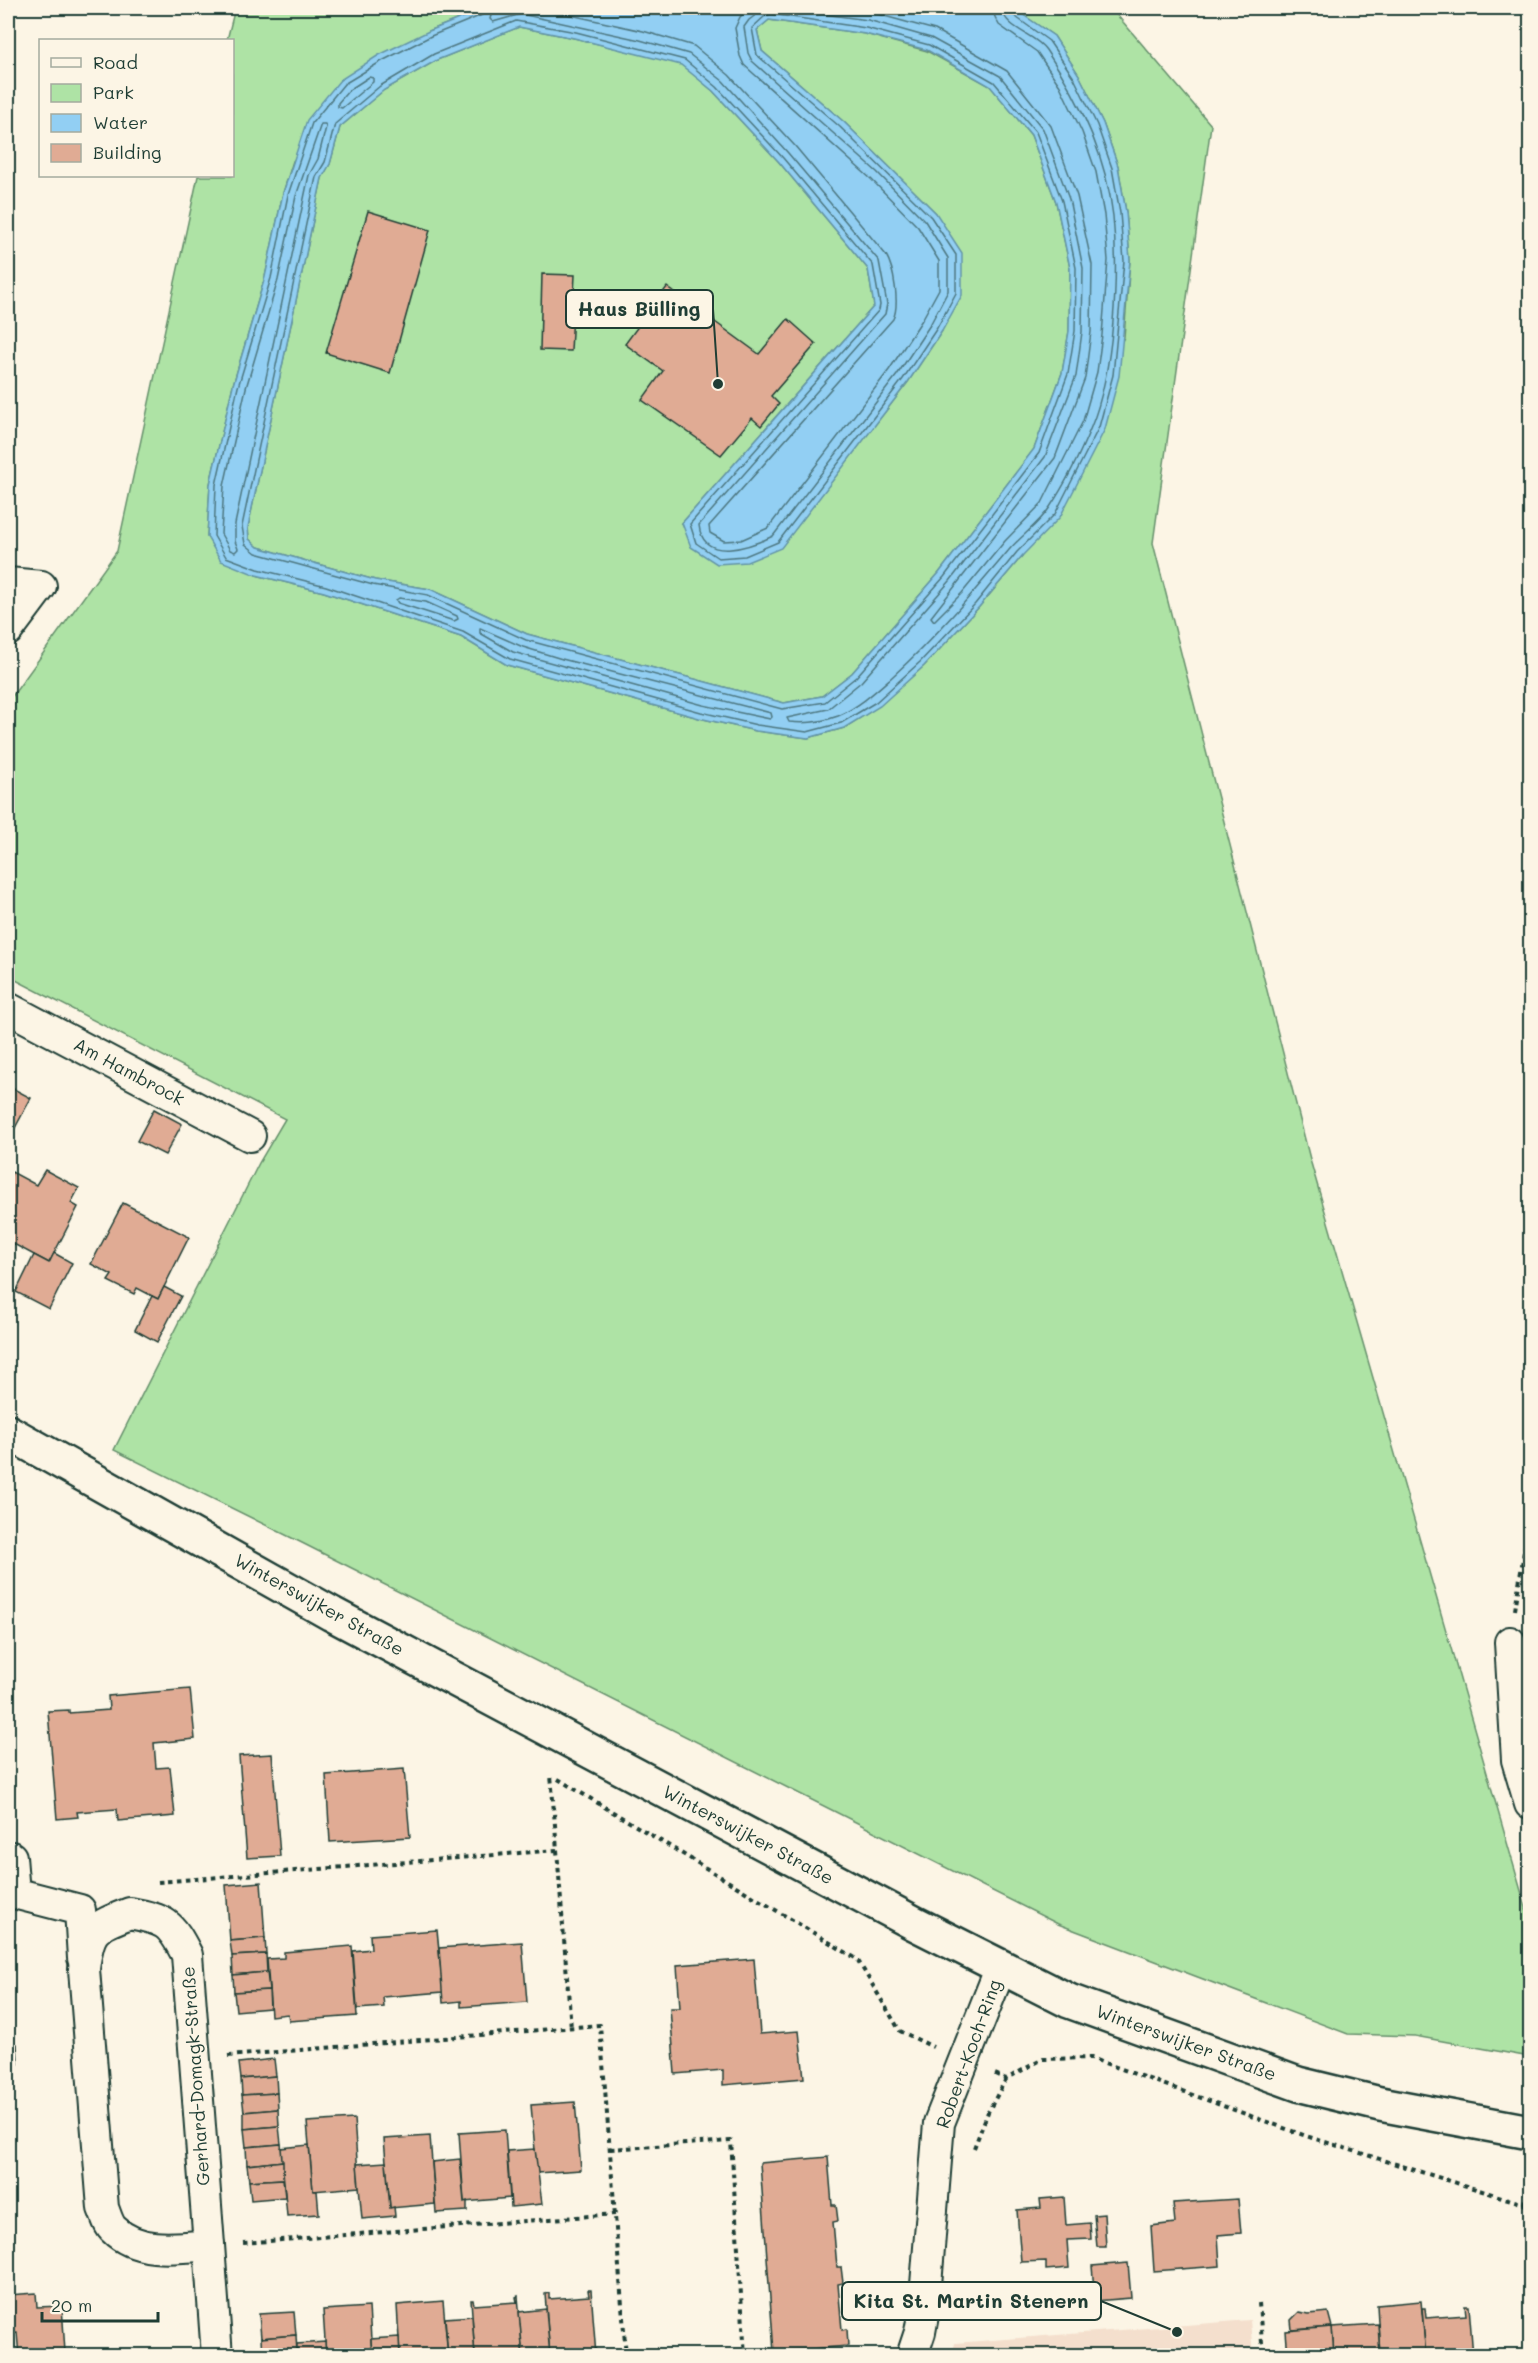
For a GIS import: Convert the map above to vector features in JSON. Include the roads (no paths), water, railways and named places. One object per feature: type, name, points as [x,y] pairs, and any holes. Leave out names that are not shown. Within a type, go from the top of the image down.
[{"type":"main road","name":"Winterswijker Straße","points":[[8,1432],[332,1614],[914,1923],[1069,2001],[1298,2084],[1380,2104],[1530,2132]]},
{"type":"street","points":[[8,583],[40,586],[8,630]]},
{"type":"street","name":"Am Hambrock","points":[[8,1008],[250,1136]]},
{"type":"street","points":[[1510,1642],[1517,1760],[1530,1804]]},
{"type":"street","name":"Gerhard-Domagk-Straße","points":[[8,1857],[11,1857],[14,1893],[80,1910],[103,2208],[111,2228],[128,2240],[153,2247],[209,2246]]},
{"type":"street","name":"Gerhard-Domagk-Straße","points":[[84,1969],[87,1943],[101,1924],[130,1913],[156,1918],[175,1931],[187,1955],[217,2355]]},
{"type":"street","name":"Robert-Koch-Ring","points":[[912,2355],[920,2332],[924,2310],[939,2124],[1001,1967]]},
{"type":"water","points":[[486,8],[1013,8],[1054,36],[1079,75],[1103,123],[1118,166],[1126,212],[1130,260],[1119,376],[1105,429],[1060,517],[924,666],[880,706],[844,728],[808,738],[756,731],[699,718],[507,665],[461,637],[324,592],[256,575],[221,561],[207,537],[210,484],[233,385],[265,277],[283,193],[307,120],[340,80],[379,55],[429,31]],"holes":[[[769,20],[865,34],[927,50],[990,86],[1031,135],[1056,202],[1070,268],[1069,331],[1062,373],[1034,449],[939,573],[852,673],[822,696],[784,703],[527,634],[430,589],[375,580],[258,547],[249,539],[248,527],[322,178],[330,164],[340,127],[384,90],[437,60],[519,27],[574,38],[681,65],[713,91],[779,162],[868,269],[874,306],[682,523],[691,547],[717,564],[747,562],[781,548],[908,382],[942,331],[962,295],[962,253],[936,213],[844,122],[762,51],[757,30]]]},
{"type":"place","name":"Haus Bülling","points":[[718,384]]},
{"type":"place","name":"Kita St. Martin Stenern","points":[[1177,2332]]}]
